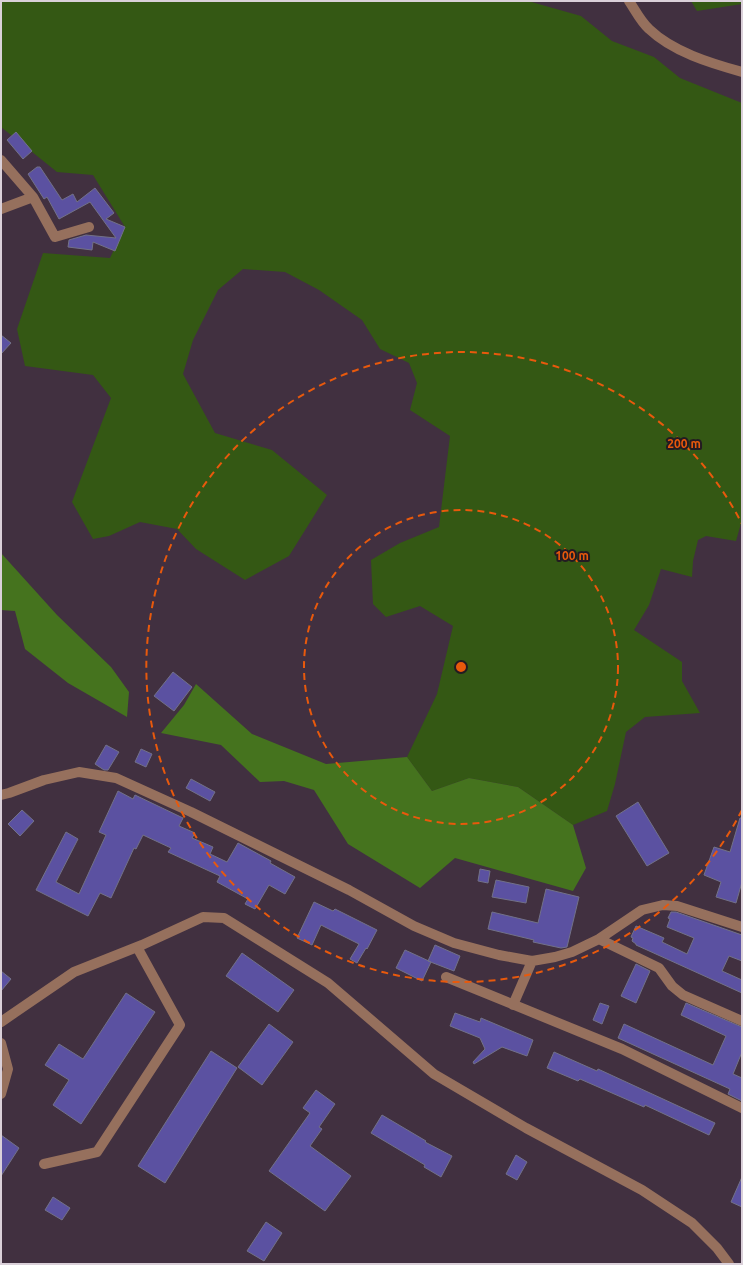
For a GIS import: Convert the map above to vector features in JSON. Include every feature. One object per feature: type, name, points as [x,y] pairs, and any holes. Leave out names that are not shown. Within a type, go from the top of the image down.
[{"type":"street","points":[[629,1],[649,29],[678,50],[742,72]]},
{"type":"street","points":[[1,160],[33,197],[55,237],[89,227]]},
{"type":"street","points":[[1,209],[33,197]]},
{"type":"street","points":[[1,795],[9,794],[44,780],[79,772],[116,778],[191,812],[349,890],[414,926],[454,943],[499,955],[532,961],[572,952],[599,939],[642,910],[663,905],[677,906],[742,926]]},
{"type":"street","points":[[1,1022],[74,972],[137,947],[203,917],[224,918],[328,983],[434,1074],[526,1128],[642,1190],[692,1223],[717,1248],[729,1264]]},
{"type":"street","points":[[599,939],[659,968],[672,986],[683,995],[742,1021]]},
{"type":"street","points":[[44,1164],[97,1152],[180,1025],[137,947]]},
{"type":"street","points":[[514,1005],[532,961]]},
{"type":"street","points":[[446,977],[622,1049],[742,1108]]},
{"type":"street","points":[[1,1043],[8,1069],[1,1094]]},
{"type":"green space","points":[[1,1],[528,1],[581,16],[612,41],[654,57],[680,78],[742,103],[742,520],[736,541],[706,536],[698,540],[693,561],[692,577],[661,569],[649,605],[634,630],[682,662],[682,681],[700,713],[645,717],[626,732],[615,784],[607,811],[573,825],[518,787],[469,778],[432,791],[407,757],[437,694],[453,626],[420,606],[386,617],[373,604],[371,560],[400,543],[439,527],[450,436],[410,410],[417,383],[409,363],[380,349],[362,320],[319,290],[285,272],[243,269],[218,290],[193,340],[183,374],[215,433],[272,450],[327,495],[289,556],[245,580],[196,549],[177,529],[140,522],[109,536],[93,539],[72,502],[111,398],[93,375],[25,366],[17,329],[43,253],[110,258],[125,227],[93,175],[57,172],[1,127]]},
{"type":"green space","points":[[691,1],[742,1],[742,4],[697,11]]},
{"type":"green space","points":[[1,553],[57,615],[111,667],[129,692],[127,717],[68,683],[25,649],[15,611],[1,610]]},
{"type":"green space","points":[[196,684],[252,734],[326,764],[407,757],[432,791],[469,778],[518,787],[573,825],[586,868],[573,891],[455,858],[420,888],[348,844],[314,790],[284,781],[260,782],[221,745],[161,733],[184,705]]},
{"type":"building","points":[[16,132],[32,151],[23,159],[7,140]]},
{"type":"building","points":[[37,167],[40,167],[62,200],[73,194],[77,202],[95,188],[114,213],[106,219],[125,227],[115,251],[93,242],[92,250],[68,247],[69,240],[86,235],[116,238],[90,202],[59,219],[47,197],[44,199],[28,174]]},
{"type":"building","points":[[1,335],[11,343],[1,354]]},
{"type":"building","points":[[173,672],[192,687],[174,711],[154,696]]},
{"type":"building","points":[[106,745],[119,752],[108,770],[104,770],[95,764]]},
{"type":"building","points":[[141,749],[152,754],[146,767],[135,762]]},
{"type":"building","points":[[191,779],[215,792],[210,801],[186,788]]},
{"type":"building","points":[[118,791],[133,799],[135,795],[183,818],[179,826],[195,833],[192,838],[213,847],[210,854],[227,862],[238,843],[271,861],[270,863],[295,877],[285,894],[269,885],[255,909],[245,904],[248,899],[217,882],[220,876],[168,852],[171,848],[143,835],[136,849],[134,848],[111,898],[100,893],[88,916],[36,890],[66,832],[78,839],[56,882],[79,894],[106,835],[99,832]]},
{"type":"building","points":[[638,802],[669,853],[647,866],[616,816]]},
{"type":"building","points":[[22,810],[34,821],[20,836],[8,824]]},
{"type":"building","points":[[740,818],[742,818],[742,882],[736,903],[716,897],[721,882],[704,875],[714,847],[730,852]]},
{"type":"building","points":[[480,869],[490,871],[488,883],[478,881]]},
{"type":"building","points":[[496,880],[529,887],[526,903],[492,897]]},
{"type":"building","points":[[546,889],[579,897],[567,947],[561,948],[533,942],[534,940],[488,929],[492,912],[538,923]]},
{"type":"building","points":[[314,902],[333,911],[335,909],[377,930],[367,949],[366,948],[357,963],[350,959],[359,944],[321,925],[312,945],[297,938]]},
{"type":"building","points":[[671,912],[676,912],[742,935],[742,961],[729,956],[722,971],[742,980],[742,993],[636,945],[632,941],[633,938],[631,937],[636,926],[664,938],[662,942],[687,954],[694,938],[667,927],[670,919],[668,918]]},
{"type":"building","points":[[435,945],[460,956],[454,971],[428,961]]},
{"type":"building","points":[[405,950],[431,962],[422,981],[396,968]]},
{"type":"building","points":[[242,953],[294,990],[278,1012],[226,976]]},
{"type":"building","points":[[636,964],[650,971],[636,1003],[621,996]]},
{"type":"building","points":[[1,971],[11,979],[1,991]]},
{"type":"building","points":[[126,993],[155,1012],[81,1124],[53,1105],[69,1080],[45,1065],[59,1044],[83,1059]]},
{"type":"building","points":[[600,1003],[609,1006],[602,1024],[593,1020]]},
{"type":"building","points":[[686,1003],[742,1027],[742,1052],[733,1074],[742,1078],[742,1101],[728,1094],[730,1089],[618,1038],[624,1024],[713,1065],[726,1036],[681,1015]]},
{"type":"building","points":[[455,1013],[480,1022],[481,1018],[533,1040],[527,1056],[502,1047],[474,1064],[473,1062],[485,1049],[480,1038],[450,1026]]},
{"type":"building","points":[[269,1024],[293,1042],[262,1085],[238,1067]]},
{"type":"building","points":[[211,1051],[237,1068],[165,1183],[138,1166]]},
{"type":"building","points":[[554,1052],[597,1071],[598,1069],[715,1123],[709,1135],[645,1105],[644,1107],[580,1079],[578,1081],[547,1068]]},
{"type":"building","points":[[316,1090],[335,1104],[319,1127],[322,1129],[310,1146],[351,1176],[325,1211],[269,1171],[310,1113],[303,1108]]},
{"type":"building","points":[[382,1115],[426,1141],[425,1142],[452,1156],[441,1177],[424,1167],[425,1165],[371,1133]]},
{"type":"building","points":[[1,1135],[19,1148],[1,1176]]},
{"type":"building","points":[[516,1155],[527,1162],[517,1180],[506,1174]]},
{"type":"building","points":[[742,1177],[742,1207],[731,1202]]},
{"type":"building","points":[[53,1197],[70,1208],[62,1220],[45,1210]]},
{"type":"building","points":[[266,1222],[282,1233],[264,1261],[247,1251]]}]
